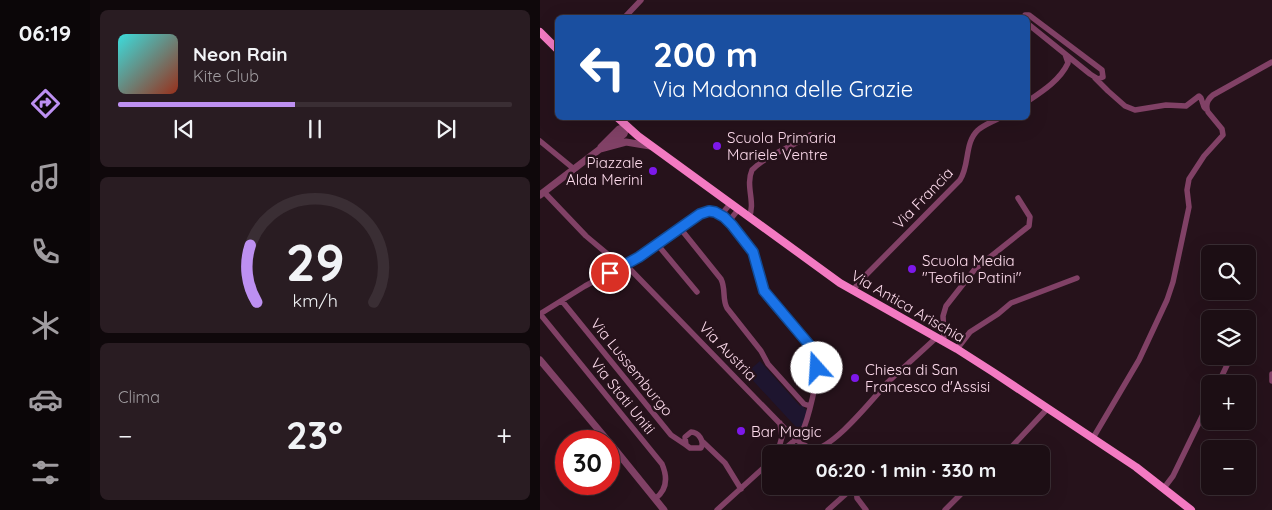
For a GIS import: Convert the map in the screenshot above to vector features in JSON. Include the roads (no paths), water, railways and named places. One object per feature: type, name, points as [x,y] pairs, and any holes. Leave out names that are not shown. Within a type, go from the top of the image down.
[{"type":"main road","points":[[540,32],[555,47]]},
{"type":"main road","name":"Via Antica Arischia","points":[[620,120],[738,210],[852,291],[957,349],[1093,438],[1164,488],[1191,510]]},
{"type":"street","points":[[627,15],[641,0]]},
{"type":"street","points":[[1030,16],[1102,70],[1108,91]]},
{"type":"street","points":[[1030,26],[1095,78],[1125,106],[1135,110],[1166,105],[1186,106],[1199,96],[1204,107],[1222,129],[1223,135],[1204,156],[1189,178],[1187,190],[1189,206],[1173,282],[1167,300],[1139,360],[1093,438]]},
{"type":"street","points":[[1062,73],[1068,60],[1064,53]]},
{"type":"street","points":[[1206,109],[1207,101],[1214,94],[1272,62]]},
{"type":"street","points":[[1030,100],[1062,73],[1072,68],[1084,69]]},
{"type":"street","points":[[1095,78],[1100,79],[1103,77]]},
{"type":"street","points":[[610,141],[617,120]]},
{"type":"street","name":"Via Francia","points":[[852,291],[864,276],[960,180],[966,168],[972,139],[979,129],[995,120]]},
{"type":"street","points":[[542,193],[610,141],[620,138],[627,126]]},
{"type":"street","points":[[749,217],[751,210],[749,184],[752,170],[772,154],[793,146],[810,135]]},
{"type":"street","points":[[540,141],[574,169]]},
{"type":"street","points":[[610,141],[633,142],[652,146]]},
{"type":"street","name":"Via Austria","points":[[542,193],[586,236],[624,266],[802,445]]},
{"type":"street","points":[[826,445],[866,409],[886,384],[944,337],[943,316],[946,306],[975,269],[1029,226],[1030,217],[1018,198]]},
{"type":"street","points":[[721,215],[730,204]]},
{"type":"street","points":[[729,222],[738,210]]},
{"type":"street","points":[[540,314],[624,266],[691,219],[711,211],[721,215],[753,252],[764,291],[814,353],[817,368],[810,406],[802,430],[788,445]]},
{"type":"street","points":[[680,228],[721,279],[724,285],[727,308],[761,351],[768,364],[804,404],[810,406]]},
{"type":"street","points":[[657,244],[697,292]]},
{"type":"street","points":[[957,349],[970,332],[998,314],[1008,305],[1077,278]]},
{"type":"street","name":"Via Lussemburgo","points":[[562,301],[670,435],[690,448],[710,450]]},
{"type":"street","name":"Via Stati Uniti","points":[[540,314],[662,464],[665,472],[665,486],[662,494],[655,499]]},
{"type":"street","points":[[540,360],[598,430]]},
{"type":"street","points":[[1272,374],[1272,382]]},
{"type":"street","points":[[1013,445],[1048,408]]},
{"type":"street","points":[[1164,488],[1173,476],[1201,418]]},
{"type":"street","points":[[780,423],[782,437],[780,445]]},
{"type":"street","points":[[686,445],[685,437],[693,432],[696,433],[710,450],[725,463],[741,488]]},
{"type":"street","points":[[699,448],[703,442]]},
{"type":"street","points":[[620,457],[664,510]]},
{"type":"street","points":[[718,510],[762,469]]},
{"type":"street","points":[[828,510],[845,495]]},
{"type":"street","points":[[857,495],[859,503],[866,510]]},
{"type":"street","points":[[945,510],[960,495]]},
{"type":"place","name":"Scuola Primaria Mariele Ventre","points":[[717,146]]},
{"type":"place","name":"Piazzale Alda Merini","points":[[653,171]]},
{"type":"place","name":"Scuola Media \"Teofilo Patini\"","points":[[912,269]]},
{"type":"place","name":"Chiesa di San Francesco d'Assisi","points":[[855,378]]},
{"type":"place","name":"Bar Magic","points":[[741,431]]}]
